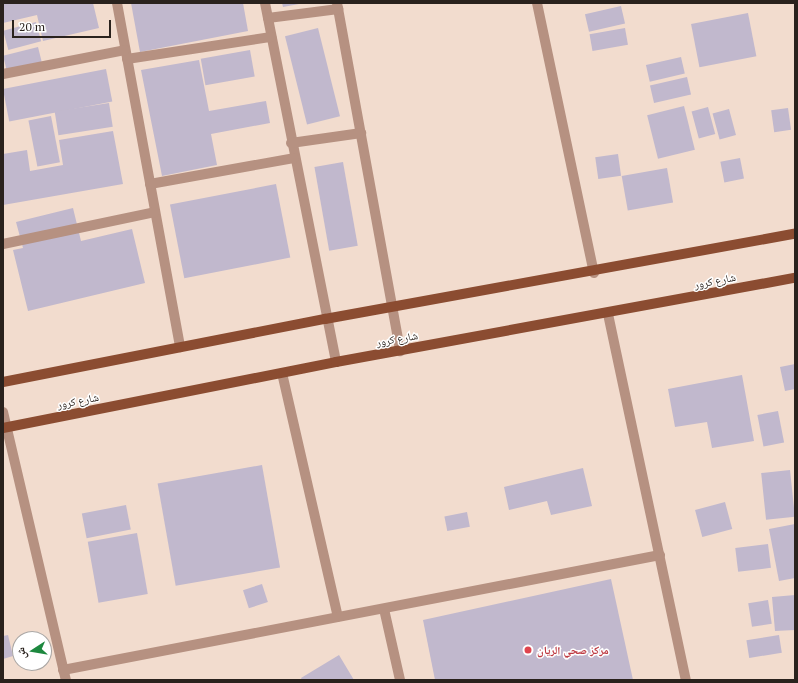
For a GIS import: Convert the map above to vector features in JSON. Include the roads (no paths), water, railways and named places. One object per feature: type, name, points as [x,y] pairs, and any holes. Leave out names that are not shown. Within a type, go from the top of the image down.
[{"type":"main road","points":[[3,382],[180,347],[594,273],[795,234]]},
{"type":"main road","name":"شارع كرور","points":[[5,428],[336,362],[608,314],[795,278]]},
{"type":"street","points":[[116,3],[180,347]]},
{"type":"street","points":[[265,3],[325,320],[336,362]]},
{"type":"street","points":[[538,3],[594,273]]},
{"type":"street","points":[[268,18],[338,6],[400,351]]},
{"type":"street","points":[[3,74],[126,54],[271,36]]},
{"type":"street","points":[[291,143],[360,133]]},
{"type":"street","points":[[150,184],[294,158]]},
{"type":"street","points":[[3,244],[155,212]]},
{"type":"street","points":[[608,314],[686,680]]},
{"type":"street","points":[[282,373],[338,617]]},
{"type":"street","points":[[3,412],[5,428],[65,675],[338,617],[660,555]]},
{"type":"street","points":[[384,609],[400,680]]},
{"type":"place","name":"مركز صحي الريان","points":[[528,650]]}]
